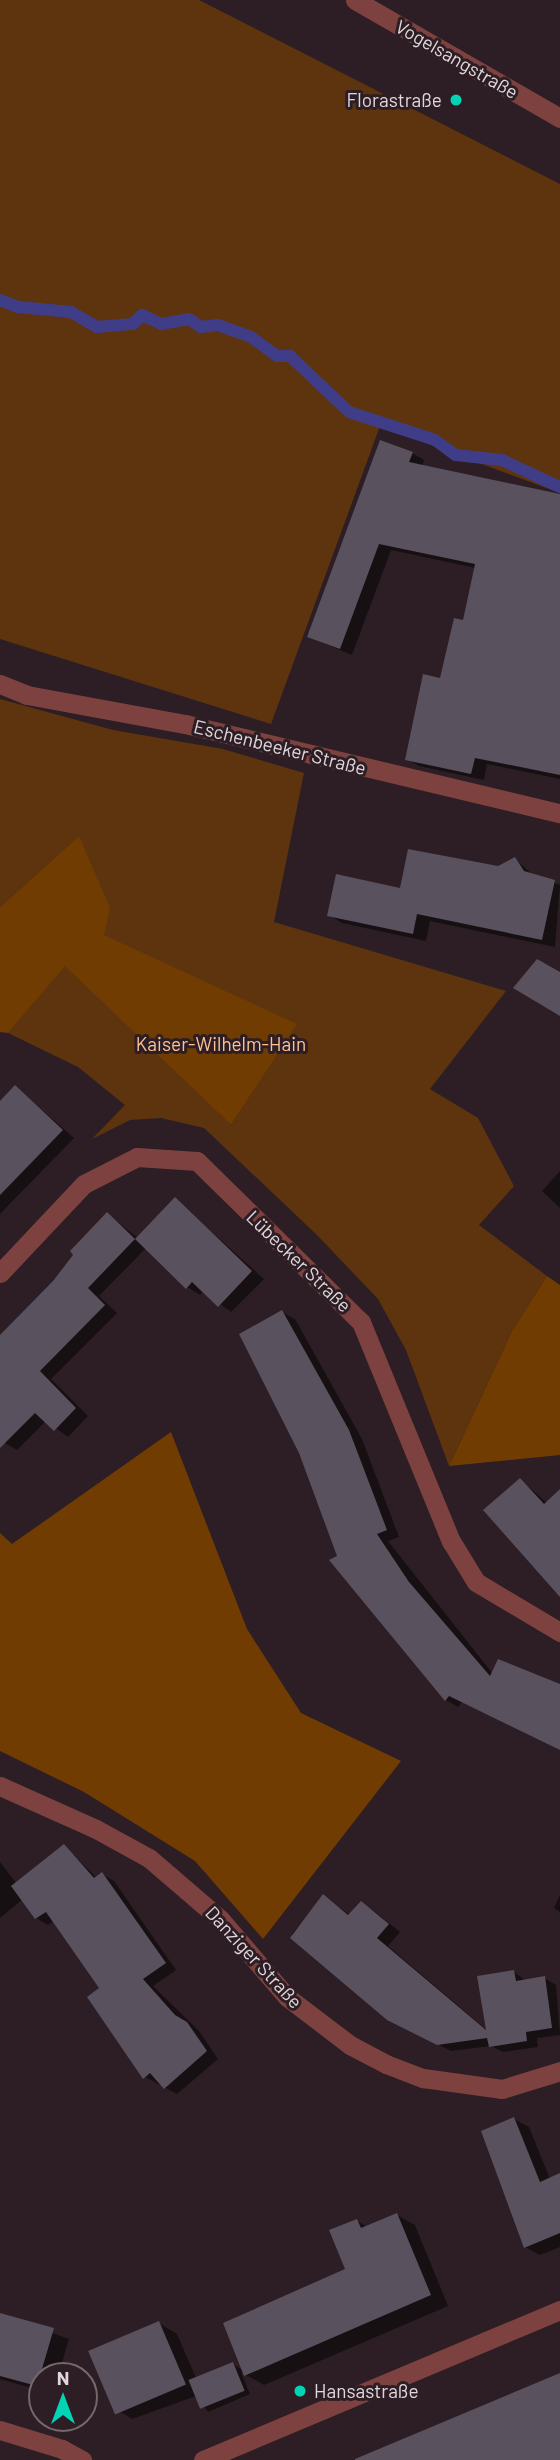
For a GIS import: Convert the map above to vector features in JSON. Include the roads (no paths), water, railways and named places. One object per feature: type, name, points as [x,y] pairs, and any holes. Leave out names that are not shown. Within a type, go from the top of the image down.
[{"type":"street","name":"Vogelsangstraße","points":[[355,0],[560,118]]},
{"type":"street","name":"Eschenbeeker Straße","points":[[0,684],[27,695],[185,724],[560,813]]},
{"type":"street","name":"Lübecker Straße","points":[[0,1273],[84,1184],[137,1157],[197,1161],[361,1322],[451,1541],[476,1582],[560,1632]]},
{"type":"street","name":"Danziger Straße","points":[[0,1786],[96,1829],[149,1858],[220,1919],[287,1997],[350,2045],[386,2064],[423,2078],[502,2089],[560,2070]]},
{"type":"street","points":[[203,2460],[560,2309]]},
{"type":"street","points":[[0,2430],[62,2449],[82,2460]]},
{"type":"waterway","points":[[0,300],[18,307],[71,312],[97,327],[133,324],[142,315],[161,324],[189,319],[201,327],[218,325],[251,337],[277,356],[290,356],[349,412],[435,440],[456,455],[502,460],[560,487]]},
{"type":"place","name":"Florastraße","points":[[456,100]]},
{"type":"place","name":"Hansastraße","points":[[300,2391]]},
{"type":"park label","name":"Kaiser-Wilhelm-Hain","points":[[221,1044]]}]
